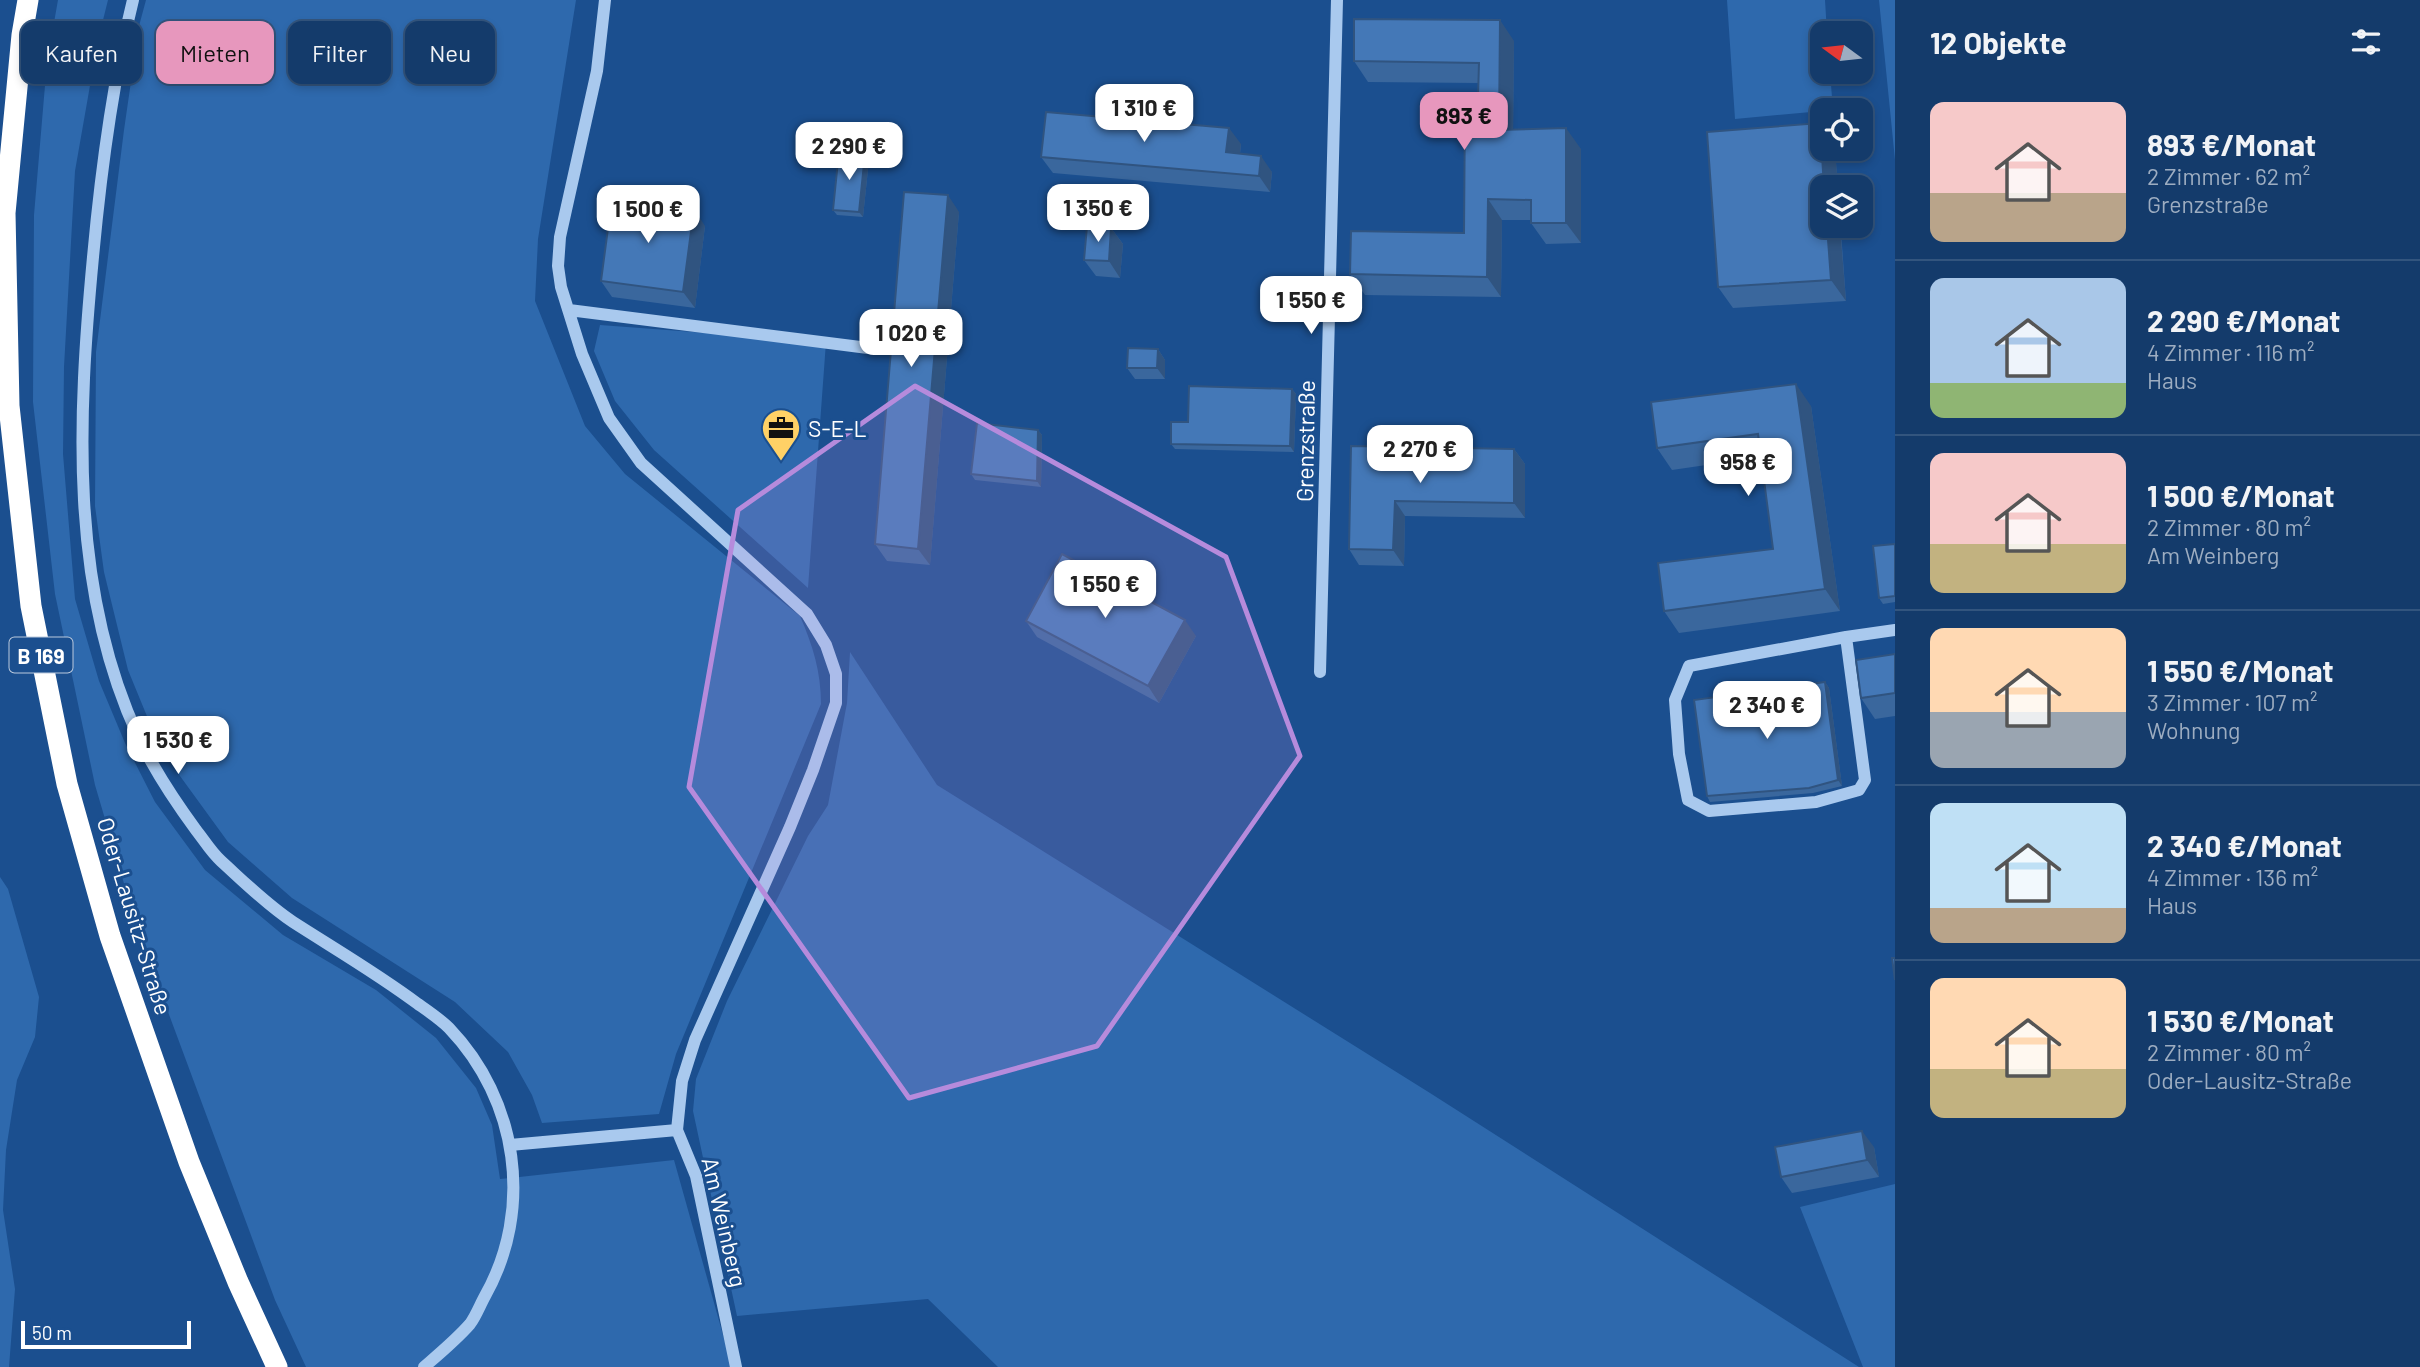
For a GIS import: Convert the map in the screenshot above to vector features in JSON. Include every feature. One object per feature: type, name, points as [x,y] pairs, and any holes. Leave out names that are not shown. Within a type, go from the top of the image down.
[{"type":"highway","name":"Oder-Lausitz-Straße","points":[[27,0],[5,213],[9,406],[31,606],[67,784],[110,936],[189,1162],[238,1282],[277,1367]]},
{"type":"street","points":[[133,0],[107,136],[83,356],[86,533],[94,598],[115,676],[138,735],[165,788],[217,858],[288,918],[387,981],[448,1027],[487,1078],[503,1116],[510,1145],[515,1191],[513,1214],[497,1275],[470,1323],[424,1367]]},
{"type":"street","points":[[510,1145],[677,1130],[682,1081],[695,1040],[813,770],[836,703],[836,674],[826,645],[807,614],[641,463],[609,418],[582,354],[561,287],[558,266],[560,237],[597,71],[605,0]]},
{"type":"street","name":"Grenzstraße","points":[[1320,673],[1336,0]]},
{"type":"street","points":[[569,310],[868,348]]},
{"type":"street","points":[[1846,637],[1865,780],[1859,790],[1816,802],[1709,811],[1688,800],[1679,754],[1675,701],[1689,666],[1846,637],[1895,630]]},
{"type":"street","name":"Am Weinberg","points":[[677,1130],[696,1176],[736,1367]]},
{"type":"highlighted area","points":[[915,386],[1226,557],[1300,756],[1097,1046],[909,1098],[689,787],[738,510]]},
{"type":"shaded area","points":[[58,0],[108,0],[103,21],[54,21]]},
{"type":"shaded area","points":[[146,0],[576,0],[538,239],[535,301],[585,426],[625,474],[800,616],[815,659],[821,692],[821,704],[676,1054],[659,1114],[542,1123],[532,1095],[508,1052],[455,1002],[292,898],[228,842],[180,776],[151,726],[128,670],[104,572],[95,506],[96,352],[131,84],[142,84],[140,21]]},
{"type":"shaded area","points":[[1727,0],[1825,0],[1826,21],[1810,21],[1810,84],[1831,84],[1832,98],[1810,98],[1810,112],[1735,119]]},
{"type":"shaded area","points":[[1879,0],[1895,0],[1895,160]]},
{"type":"shaded area","points":[[45,84],[90,84],[75,171],[64,367],[63,454],[75,599],[99,681],[125,743],[155,802],[205,870],[283,935],[376,990],[436,1038],[476,1088],[492,1125],[500,1179],[674,1160],[732,1367],[306,1367],[275,1300],[138,931],[95,785],[55,594],[33,402],[34,215]]},
{"type":"shaded area","points":[[600,325],[826,342],[808,588],[654,450],[615,401],[594,351]]},
{"type":"shaded area","points":[[850,652],[937,785],[1430,1093],[1859,1367],[998,1367],[928,1299],[737,1316],[693,1111],[696,1079],[727,1001],[808,836],[828,805],[847,703]]},
{"type":"shaded area","points":[[0,877],[8,889],[39,997],[35,1037],[17,1080],[6,1150],[3,1210],[15,1289],[9,1367],[0,1367]]},
{"type":"shaded area","points":[[1895,1184],[1895,1367],[1863,1367],[1800,1207]]},
{"type":"building","points":[[1354,19],[1500,20],[1499,130],[1566,128],[1566,223],[1531,223],[1531,200],[1488,199],[1487,277],[1350,274],[1351,231],[1464,233],[1465,97],[1478,97],[1479,63],[1354,61]]},
{"type":"building","points":[[1046,112],[1229,128],[1226,152],[1261,156],[1259,176],[1041,157]]},
{"type":"building","points":[[1810,124],[1810,161],[1822,161],[1823,175],[1810,175],[1810,238],[1828,238],[1831,280],[1718,287],[1707,132]]},
{"type":"building","points":[[839,151],[865,154],[859,212],[833,210]]},
{"type":"building","points":[[904,192],[948,195],[918,549],[875,544]]},
{"type":"building","points":[[612,198],[694,209],[683,292],[601,281]]},
{"type":"building","points":[[1087,226],[1111,228],[1109,261],[1084,260]]},
{"type":"building","points":[[1128,348],[1158,349],[1157,368],[1127,368]]},
{"type":"building","points":[[1796,384],[1825,589],[1664,611],[1658,563],[1773,549],[1758,434],[1657,448],[1651,402]]},
{"type":"building","points":[[1189,386],[1292,389],[1290,446],[1171,444],[1171,422],[1188,422]]},
{"type":"building","points":[[977,423],[1038,430],[1037,481],[971,474]]},
{"type":"building","points":[[1351,446],[1514,449],[1514,503],[1395,501],[1393,550],[1349,549]]},
{"type":"building","points":[[1895,544],[1895,596],[1879,598],[1873,546]]},
{"type":"building","points":[[1062,554],[1185,620],[1148,686],[1026,621]]},
{"type":"building","points":[[1895,654],[1895,693],[1861,698],[1856,660]]},
{"type":"building","points":[[1825,682],[1838,780],[1809,788],[1707,796],[1694,700]]},
{"type":"building","points":[[1892,958],[1895,958],[1895,980]]},
{"type":"building","points":[[1862,1131],[1867,1160],[1781,1177],[1775,1147]]},
{"type":"place","name":"S-E-L","points":[[781,462]]}]
